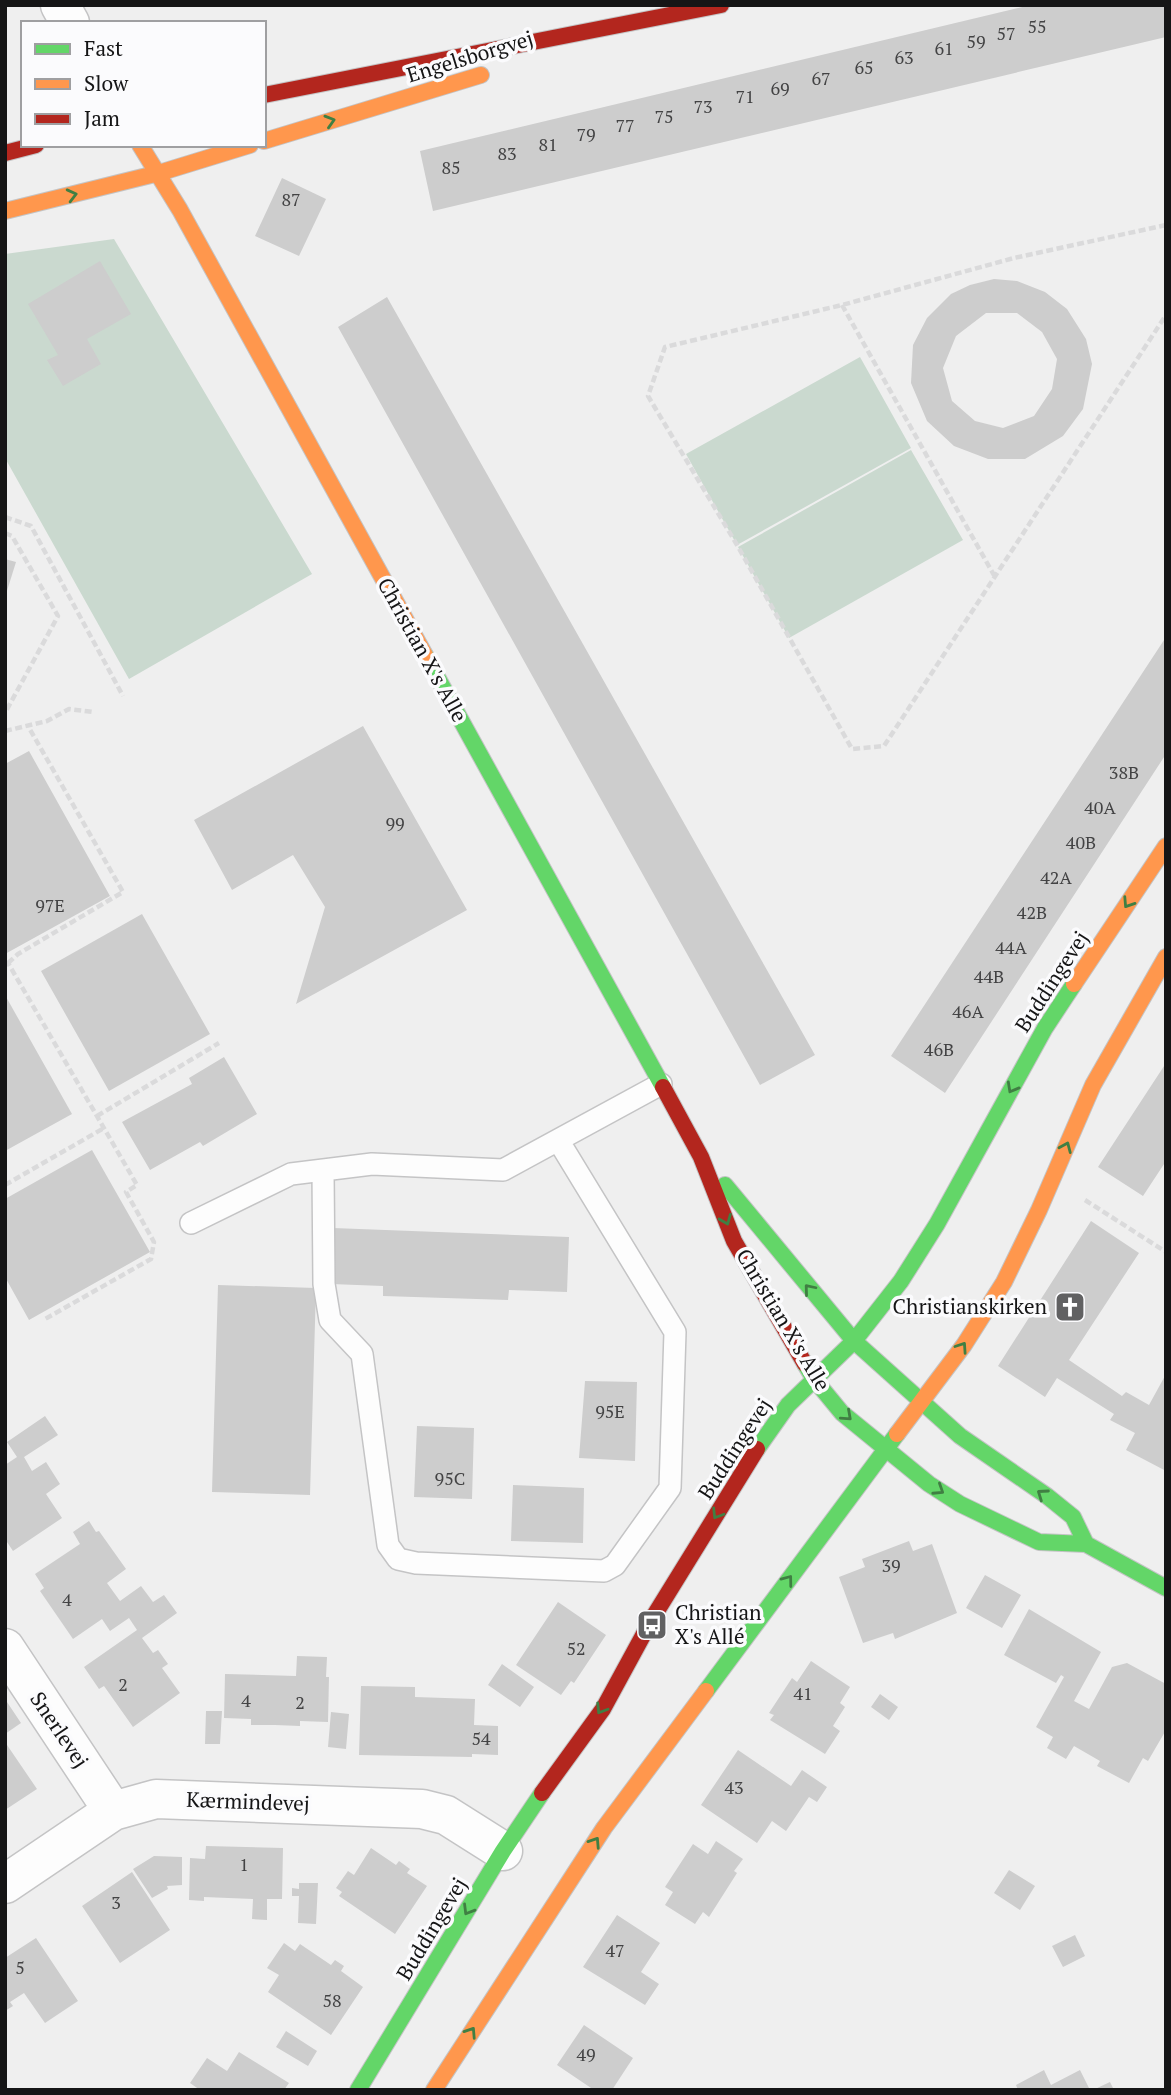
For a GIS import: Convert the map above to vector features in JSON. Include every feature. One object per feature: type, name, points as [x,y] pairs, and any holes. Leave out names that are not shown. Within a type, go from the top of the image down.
[{"type":"street","points":[[61,5],[69,21]]},
{"type":"street","name":"Engelsborgvej","points":[[266,95],[721,5]]},
{"type":"street","name":"Engelsborgvej","points":[[542,57],[687,13]]},
{"type":"street","name":"Engelsborgvej","points":[[266,140],[502,69]]},
{"type":"street","points":[[5,153],[28,147]]},
{"type":"street","name":"Christian X's Alle","points":[[141,147],[159,173],[701,1157],[734,1241],[814,1379],[842,1413],[929,1484],[985,1517],[1039,1542],[1086,1544],[1166,1588]]},
{"type":"street","points":[[5,211],[159,173],[244,147]]},
{"type":"street","name":"Buddingevej","points":[[358,2090],[503,1851],[603,1709],[652,1619],[754,1454],[788,1405],[854,1340],[901,1281],[937,1224],[1045,1028],[1166,846]]},
{"type":"street","points":[[434,2090],[604,1828],[964,1345],[1004,1282],[1093,1085],[1166,957]]},
{"type":"street","name":"Christian X's Alle","points":[[701,1157],[854,1340],[960,1436],[1073,1517],[1086,1544]]},
{"type":"street","name":"Snerlevej","points":[[5,1648],[113,1811]]},
{"type":"street","name":"Kærmindevej","points":[[5,1884],[113,1811],[156,1799],[422,1809],[446,1815],[503,1851]]},
{"type":"lane","points":[[191,1223],[291,1174],[372,1164],[503,1170],[661,1084]]},
{"type":"lane","points":[[323,1171],[324,1284],[330,1320],[362,1354],[388,1545],[398,1559],[416,1563],[604,1571],[615,1565],[670,1488],[675,1332],[558,1140]]},
{"type":"path","points":[[1166,225],[1014,258],[665,347],[648,396],[737,545],[852,749],[884,746],[1166,315]]},
{"type":"path","points":[[842,304],[995,577]]},
{"type":"path","points":[[5,517],[31,526],[123,696]]},
{"type":"path","points":[[5,533],[12,536],[58,616],[5,713]]},
{"type":"path","points":[[5,732],[47,721],[69,709],[93,712]]},
{"type":"path","points":[[28,726],[123,892],[18,954],[7,964],[137,1185],[126,1192],[154,1242],[151,1259],[45,1319]]},
{"type":"path","points":[[97,1116],[219,1043]]},
{"type":"path","points":[[5,1185],[104,1128]]},
{"type":"path","points":[[1052,1179],[1166,1252]]},
{"type":"shaded area","points":[[114,239],[312,574],[129,679],[5,458],[5,254]]},
{"type":"shaded area","points":[[860,357],[911,448],[737,545],[686,454]]},
{"type":"shaded area","points":[[911,450],[963,540],[789,638],[738,547]]},
{"type":"building","points":[[1031,5],[1166,5],[1166,37],[433,211],[420,151]]},
{"type":"building","points":[[282,178],[326,199],[299,256],[255,236]]},
{"type":"building","points":[[100,261],[131,314],[87,339],[101,364],[63,386],[47,360],[58,355],[28,304]]},
{"type":"building","points":[[994,279],[1017,281],[1045,292],[1067,309],[1086,339],[1092,364],[1083,409],[1063,436],[1025,459],[988,459],[954,446],[927,421],[911,383],[913,345],[927,318],[951,294],[970,285]],"holes":[[[986,313],[1017,313],[1042,332],[1057,359],[1052,389],[1034,416],[1003,428],[975,421],[952,401],[943,368],[956,336]]]},
{"type":"building","points":[[387,297],[815,1055],[760,1085],[338,327]]},
{"type":"building","points":[[5,559],[16,562],[6,594],[5,593]]},
{"type":"building","points":[[1166,637],[1166,754],[945,1093],[891,1056]]},
{"type":"building","points":[[363,726],[467,910],[296,1004],[325,907],[293,855],[232,890],[194,820]]},
{"type":"building","points":[[29,751],[110,896],[5,954],[5,764]]},
{"type":"building","points":[[142,914],[210,1034],[109,1091],[41,971]]},
{"type":"building","points":[[5,995],[72,1114],[5,1151]]},
{"type":"building","points":[[224,1057],[257,1114],[203,1146],[200,1142],[150,1170],[122,1122],[192,1084],[189,1078]]},
{"type":"building","points":[[1166,1063],[1166,1161],[1143,1196],[1098,1167]]},
{"type":"building","points":[[92,1150],[150,1252],[29,1320],[5,1277],[5,1199]]},
{"type":"building","name":"Christianskirken","points":[[1091,1221],[1139,1253],[1069,1360],[1122,1396],[1126,1392],[1149,1405],[1166,1374],[1166,1471],[1126,1450],[1135,1433],[1110,1420],[1114,1414],[1057,1378],[1045,1397],[998,1366]]},
{"type":"building","points":[[333,1228],[569,1237],[567,1292],[509,1290],[508,1300],[383,1296],[383,1286],[331,1284]]},
{"type":"building","points":[[218,1285],[316,1288],[310,1495],[212,1492]]},
{"type":"building","points":[[585,1381],[637,1382],[635,1461],[579,1458]]},
{"type":"building","points":[[45,1416],[58,1435],[24,1457],[32,1471],[46,1462],[60,1484],[46,1494],[62,1518],[13,1551],[5,1539],[5,1465],[17,1457],[7,1442]]},
{"type":"building","points":[[417,1426],[474,1428],[472,1499],[414,1497]]},
{"type":"building","points":[[513,1485],[584,1488],[583,1543],[511,1541]]},
{"type":"building","points":[[89,1521],[126,1569],[107,1583],[120,1601],[141,1586],[153,1602],[164,1595],[177,1613],[142,1638],[153,1653],[158,1650],[168,1664],[162,1668],[180,1693],[133,1727],[104,1686],[99,1689],[84,1667],[137,1630],[129,1618],[110,1631],[102,1619],[73,1639],[40,1591],[44,1588],[35,1574],[80,1544],[73,1532]]},
{"type":"building","points":[[909,1541],[913,1551],[932,1544],[957,1613],[895,1639],[893,1633],[863,1643],[839,1577],[865,1567],[862,1559]]},
{"type":"building","points":[[985,1575],[1021,1595],[1002,1628],[966,1608]]},
{"type":"building","points":[[558,1602],[606,1635],[574,1683],[571,1681],[561,1695],[516,1665]]},
{"type":"building","points":[[1029,1609],[1101,1652],[1074,1701],[1089,1709],[1112,1667],[1127,1663],[1166,1684],[1166,1730],[1148,1761],[1143,1758],[1129,1783],[1097,1766],[1100,1761],[1074,1746],[1066,1759],[1047,1748],[1053,1737],[1036,1727],[1064,1677],[1061,1675],[1056,1683],[1004,1655]]},
{"type":"building","points":[[297,1656],[327,1657],[328,1722],[300,1721],[300,1726],[251,1725],[251,1719],[224,1718],[225,1674],[296,1676]]},
{"type":"building","points":[[811,1661],[850,1687],[840,1703],[845,1707],[833,1726],[840,1731],[825,1754],[770,1720],[774,1715],[769,1713],[792,1678],[797,1682]]},
{"type":"building","points":[[502,1664],[534,1687],[520,1707],[488,1685]]},
{"type":"building","points":[[361,1686],[415,1687],[415,1697],[475,1699],[474,1725],[498,1726],[498,1755],[359,1755]]},
{"type":"building","points":[[880,1694],[898,1707],[889,1720],[871,1707]]},
{"type":"building","points":[[5,1699],[21,1723],[5,1734]]},
{"type":"building","points":[[206,1711],[222,1711],[220,1744],[205,1744]]},
{"type":"building","points":[[331,1712],[349,1714],[346,1749],[328,1747]]},
{"type":"building","points":[[5,1742],[37,1789],[5,1810]]},
{"type":"building","points":[[738,1750],[791,1786],[802,1770],[827,1787],[817,1802],[809,1797],[786,1831],[772,1821],[757,1843],[701,1805]]},
{"type":"building","points":[[716,1841],[743,1859],[709,1917],[703,1912],[695,1924],[665,1905],[673,1892],[665,1887],[693,1844],[708,1854]]},
{"type":"building","points":[[206,1846],[283,1848],[282,1899],[267,1899],[267,1920],[252,1919],[253,1899],[204,1897],[204,1901],[189,1900],[190,1858],[205,1859]]},
{"type":"building","points":[[371,1848],[396,1865],[399,1861],[410,1869],[407,1873],[427,1886],[395,1934],[339,1896],[342,1892],[336,1888],[348,1871],[354,1875]]},
{"type":"building","points":[[154,1856],[182,1857],[182,1885],[167,1886],[168,1889],[152,1898],[133,1869]]},
{"type":"building","points":[[1009,1870],[1035,1886],[1020,1910],[994,1893]]},
{"type":"building","points":[[132,1872],[170,1930],[120,1963],[82,1906]]},
{"type":"building","points":[[299,1883],[318,1883],[316,1924],[298,1923],[299,1896],[292,1896],[292,1888],[299,1889]]},
{"type":"building","points":[[617,1915],[660,1943],[641,1972],[659,1984],[645,2005],[583,1967]]},
{"type":"building","points":[[1075,1935],[1085,1956],[1063,1967],[1052,1946]]},
{"type":"building","points":[[36,1938],[78,2001],[45,2023],[24,1993],[10,2002],[13,2006],[5,2011],[5,1958]]},
{"type":"building","points":[[284,1943],[295,1951],[300,1944],[331,1965],[335,1960],[344,1966],[341,1971],[363,1987],[331,2035],[268,1992],[279,1975],[267,1968]]},
{"type":"building","points":[[584,2025],[633,2058],[612,2090],[594,2090],[557,2065]]},
{"type":"building","points":[[286,2031],[317,2051],[308,2066],[276,2047]]},
{"type":"building","points":[[239,2052],[289,2083],[284,2090],[200,2090],[190,2083],[207,2058],[227,2071]]},
{"type":"building","points":[[1044,2070],[1051,2085],[1080,2070],[1090,2090],[1018,2090],[1016,2085]]},
{"type":"building","points":[[1110,2082],[1114,2090],[1093,2090]]},
{"type":"traffic: fast","points":[[425,655],[663,1087]]},
{"type":"traffic: fast","points":[[757,1449],[788,1405],[854,1341],[901,1281],[937,1224],[1045,1028],[1074,984]]},
{"type":"traffic: fast","points":[[725,1185],[854,1341],[960,1436],[1073,1517],[1086,1544]]},
{"type":"traffic: fast","points":[[805,1364],[842,1413],[929,1484],[960,1504],[1039,1542],[1086,1544],[1166,1588]]},
{"type":"traffic: fast","points":[[706,1691],[897,1434]]},
{"type":"traffic: fast","points":[[358,2090],[503,1851],[542,1793]]},
{"type":"traffic: slow","points":[[266,140],[481,75]]},
{"type":"traffic: slow","points":[[141,147],[180,210],[425,655]]},
{"type":"traffic: slow","points":[[5,211],[159,173],[244,147]]},
{"type":"traffic: slow","points":[[1074,984],[1166,846]]},
{"type":"traffic: slow","points":[[897,1434],[964,1345],[1004,1282],[1039,1210],[1093,1085],[1166,957]]},
{"type":"traffic: slow","points":[[434,2090],[604,1828],[706,1691]]},
{"type":"traffic: jam","points":[[266,95],[721,5]]},
{"type":"traffic: jam","points":[[5,153],[28,147]]},
{"type":"traffic: jam","points":[[663,1087],[701,1157],[734,1241],[805,1364]]},
{"type":"traffic: jam","points":[[542,1793],[603,1709],[652,1619],[757,1449]]},
{"type":"place","name":"Christianskirken","points":[[1070,1307]]},
{"type":"place","name":"Christian X's Allé","points":[[652,1625]]}]
